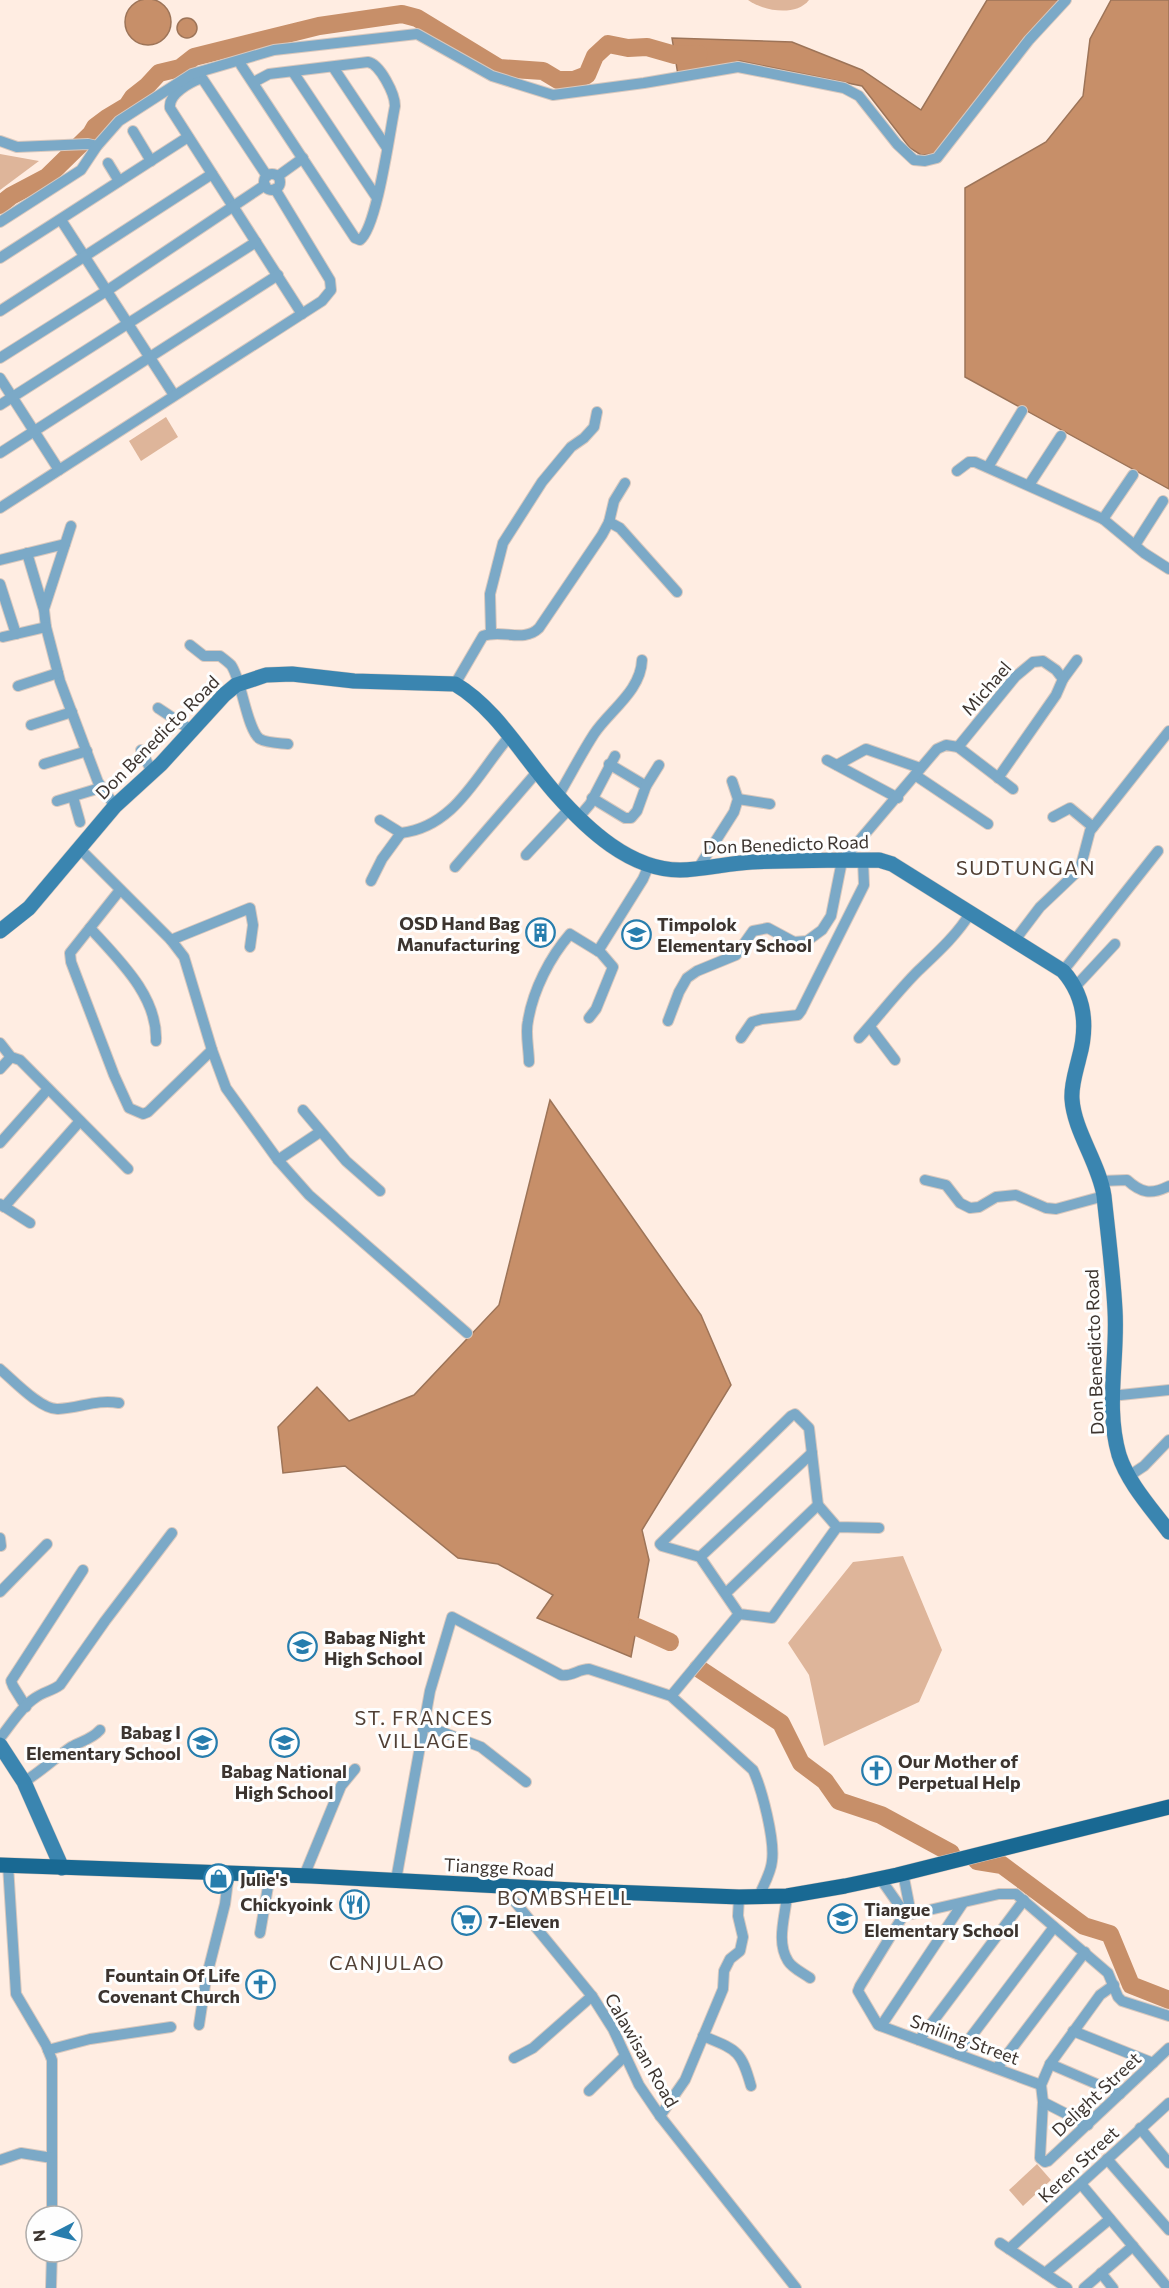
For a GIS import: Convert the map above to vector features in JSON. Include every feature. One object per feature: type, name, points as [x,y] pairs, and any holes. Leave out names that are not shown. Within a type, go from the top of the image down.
[{"type":"main road","name":"Tiangge Road","points":[[4,1865],[396,1880],[739,1897],[787,1896],[903,1873],[1169,1807]]},
{"type":"street","points":[[0,222],[81,170],[93,145],[119,121],[192,74],[274,50],[417,34],[492,76],[553,95],[738,67],[844,88],[859,96],[897,144],[914,160],[925,161],[937,158],[952,142],[1029,40],[1066,0]]},
{"type":"street","points":[[241,65],[355,238],[360,240],[364,237],[377,198],[395,99],[377,67],[372,62],[368,62],[269,74],[254,82]]},
{"type":"street","points":[[333,67],[387,148]]},
{"type":"street","points":[[293,72],[377,198]]},
{"type":"street","points":[[0,508],[174,394],[302,314],[322,301],[332,290],[331,284],[271,182],[202,78],[194,81],[171,98],[170,108],[302,314]]},
{"type":"street","points":[[133,131],[151,161]]},
{"type":"street","points":[[0,258],[188,137]]},
{"type":"street","points":[[0,141],[17,147],[93,145]]},
{"type":"street","points":[[0,358],[108,290],[271,182],[303,158]]},
{"type":"street","points":[[108,163],[119,181]]},
{"type":"street","points":[[0,311],[212,174]]},
{"type":"street","points":[[61,220],[174,394]]},
{"type":"street","points":[[0,405],[256,242]]},
{"type":"street","points":[[0,453],[278,275]]},
{"type":"street","points":[[0,378],[59,470]]},
{"type":"street","points":[[988,467],[1022,411]]},
{"type":"street","points":[[491,633],[490,594],[503,543],[542,482],[571,447],[594,427],[597,412]]},
{"type":"street","points":[[1029,485],[1061,436]]},
{"type":"street","points":[[957,471],[972,462],[988,467],[1103,519],[1169,569]]},
{"type":"street","points":[[1103,519],[1133,475]]},
{"type":"street","points":[[455,684],[480,639],[491,633],[525,636],[534,634],[609,522],[614,501],[625,483]]},
{"type":"street","points":[[1135,545],[1163,501]]},
{"type":"street","points":[[609,522],[620,528],[677,592]]},
{"type":"street","points":[[44,609],[71,526]]},
{"type":"street","points":[[0,560],[65,544]]},
{"type":"street","points":[[27,553],[44,609],[46,627],[58,673],[100,788],[115,806]]},
{"type":"street","points":[[0,584],[16,634]]},
{"type":"street","points":[[3,637],[46,627]]},
{"type":"street","points":[[190,645],[204,656],[220,656],[230,664],[248,712],[252,730],[257,737],[263,741],[288,744]]},
{"type":"street","points":[[558,796],[593,736],[635,683],[641,670],[642,660]]},
{"type":"street","points":[[998,778],[1056,695],[1063,679],[1077,660]]},
{"type":"street","name":"Michael","points":[[842,861],[898,798],[937,749],[952,746],[1015,676],[1033,662],[1043,661],[1056,670],[1063,679]]},
{"type":"street","points":[[18,686],[58,673]]},
{"type":"street","name":"Don Benedicto Road","points":[[0,931],[29,908],[115,806],[152,772],[224,695],[238,684],[266,675],[292,674],[354,681],[455,684],[492,715],[558,796],[604,840],[634,860],[649,865],[680,870],[750,862],[879,860],[892,864],[1016,940],[1062,971],[1075,987],[1083,1009],[1085,1027],[1084,1042],[1071,1086],[1072,1102],[1103,1189],[1115,1310],[1115,1365],[1111,1395],[1113,1426],[1120,1457],[1129,1476],[1169,1532]]},
{"type":"street","points":[[158,708],[191,730]]},
{"type":"street","points":[[31,725],[72,712]]},
{"type":"street","points":[[1016,940],[1040,907],[1080,868],[1093,827],[1169,731]]},
{"type":"street","points":[[380,820],[401,833],[422,830],[452,810],[482,775],[509,737]]},
{"type":"street","points":[[952,746],[1013,789]]},
{"type":"street","points":[[898,798],[832,762],[866,748],[918,772],[988,824]]},
{"type":"street","points":[[141,750],[152,772]]},
{"type":"street","points":[[44,764],[87,751]]},
{"type":"street","points":[[526,855],[575,812],[590,804],[612,760],[646,786]]},
{"type":"street","points":[[592,798],[624,818],[631,818],[637,811],[646,786],[659,765]]},
{"type":"street","points":[[455,867],[537,772]]},
{"type":"street","points":[[699,867],[732,817],[738,799],[732,781]]},
{"type":"street","points":[[57,801],[100,788]]},
{"type":"street","points":[[73,796],[80,822]]},
{"type":"street","points":[[738,799],[770,804]]},
{"type":"street","points":[[1053,817],[1070,808],[1093,827]]},
{"type":"street","points":[[371,881],[382,859],[401,833]]},
{"type":"street","points":[[80,849],[171,940],[184,957],[226,1088],[278,1160],[309,1195],[467,1333]]},
{"type":"street","points":[[1062,971],[1158,851]]},
{"type":"street","points":[[741,1038],[752,1022],[798,1015],[801,1011],[864,885],[863,860]]},
{"type":"street","points":[[668,1021],[687,978],[697,970],[736,956],[753,931],[768,928],[794,942],[807,941],[822,930],[831,916],[842,861]]},
{"type":"street","points":[[598,951],[643,879],[649,865]]},
{"type":"street","points":[[120,890],[70,953],[71,962],[114,1075],[129,1108],[143,1114],[148,1112],[212,1050]]},
{"type":"street","points":[[171,940],[250,908],[253,925],[250,947]]},
{"type":"street","points":[[859,1038],[918,971],[935,957],[963,926],[971,912]]},
{"type":"street","points":[[90,928],[135,978],[155,1022],[156,1041]]},
{"type":"street","points":[[529,1062],[527,1022],[540,983],[557,948],[570,934],[598,951],[613,967],[596,1009],[589,1018]]},
{"type":"street","points":[[1075,987],[1115,944]]},
{"type":"street","points":[[870,1027],[895,1060]]},
{"type":"street","points":[[0,1043],[11,1057],[20,1060],[128,1169]]},
{"type":"street","points":[[0,1069],[11,1057]]},
{"type":"street","points":[[0,1143],[48,1089]]},
{"type":"street","points":[[303,1110],[346,1161],[380,1191]]},
{"type":"street","points":[[30,1224],[2,1206],[80,1121]]},
{"type":"street","points":[[278,1160],[320,1132]]},
{"type":"street","points":[[925,1180],[946,1185],[960,1203],[970,1208],[979,1207],[996,1197],[1016,1195],[1046,1208],[1056,1209],[1127,1180],[1136,1188],[1147,1193],[1169,1186]]},
{"type":"street","points":[[0,1369],[35,1399],[53,1409],[99,1401],[119,1403]]},
{"type":"street","points":[[1111,1395],[1169,1390]]},
{"type":"street","points":[[739,1614],[700,1557],[660,1544],[791,1416],[795,1414],[809,1428],[818,1505],[837,1527],[879,1528]]},
{"type":"street","points":[[1129,1476],[1148,1463],[1169,1440]]},
{"type":"street","points":[[700,1557],[812,1453]]},
{"type":"street","points":[[726,1593],[818,1505]]},
{"type":"street","points":[[739,1614],[772,1618],[837,1527]]},
{"type":"street","points":[[0,1738],[40,1694],[52,1691],[60,1685],[172,1533]]},
{"type":"street","points":[[0,1538],[1,1546]]},
{"type":"street","points":[[0,1592],[47,1544]]},
{"type":"street","points":[[26,1707],[11,1681],[83,1570]]},
{"type":"street","points":[[671,1696],[739,1614]]},
{"type":"street","points":[[396,1880],[430,1691],[452,1617],[561,1675],[568,1676],[583,1669],[589,1669],[671,1696],[753,1770],[760,1785],[772,1854],[772,1862],[759,1896]]},
{"type":"street","points":[[424,1725],[481,1747],[526,1782]]},
{"type":"street","points":[[24,1782],[69,1749],[94,1737],[100,1730]]},
{"type":"street","points":[[0,1745],[24,1782],[62,1868]]},
{"type":"street","points":[[304,1876],[341,1786],[355,1769]]},
{"type":"street","points":[[4,1865],[16,1994],[52,2060],[52,2204]]},
{"type":"street","points":[[199,2025],[206,1979],[225,1904],[229,1873]]},
{"type":"street","points":[[903,1873],[907,1915],[858,1991],[879,2026],[963,1903]]},
{"type":"street","points":[[260,1933],[270,1875]]},
{"type":"street","points":[[880,1878],[907,1915]]},
{"type":"street","name":"Calawisan Road","points":[[502,1886],[592,1996],[613,2029],[639,2085],[660,2116],[796,2288]]},
{"type":"street","points":[[907,1915],[999,1894],[1020,1897],[1108,1973],[1122,2001],[1169,2016]]},
{"type":"street","points":[[787,1896],[781,1937],[783,1948],[788,1963],[810,1978]]},
{"type":"street","points":[[660,2116],[685,2080],[723,1989],[724,1971],[730,1959],[740,1951],[743,1937],[738,1916],[739,1897]]},
{"type":"street","points":[[919,2040],[1020,1897]]},
{"type":"street","points":[[958,2054],[1054,1927]]},
{"type":"street","points":[[997,2068],[1085,1952]]},
{"type":"street","points":[[1089,2124],[1043,2102],[1041,2085],[1050,2064],[1073,2031],[1100,1995],[1114,1985]]},
{"type":"street","points":[[514,2058],[533,2048],[592,1996]]},
{"type":"street","name":"Smiling Street","points":[[879,2026],[1041,2085]]},
{"type":"street","points":[[48,2050],[90,2039],[171,2027]]},
{"type":"street","points":[[1073,2031],[1153,2063]]},
{"type":"street","points":[[703,2036],[725,2045],[744,2060],[751,2086]]},
{"type":"street","name":"Delight Street","points":[[1043,2102],[1039,2155],[1045,2162],[1089,2124],[1169,2048]]},
{"type":"street","points":[[588,2091],[625,2056]]},
{"type":"street","points":[[1050,2064],[1120,2094]]},
{"type":"street","name":"Keren Street","points":[[1045,2273],[1005,2246],[1081,2184],[1169,2103]]},
{"type":"street","points":[[1140,2128],[1169,2163]]},
{"type":"street","points":[[0,2160],[21,2153],[52,2158]]},
{"type":"street","points":[[1107,2159],[1169,2230]]},
{"type":"street","points":[[1081,2184],[1168,2288]]},
{"type":"street","points":[[1067,2288],[1045,2273],[1110,2219]]},
{"type":"street","points":[[1084,2288],[1133,2246]]},
{"type":"street","points":[[51,2288],[52,2264]]},
{"type":"street","points":[[1101,2273],[1113,2288]]},
{"type":"shaded area","points":[[148,-1],[164,6],[171,22],[164,38],[148,45],[132,38],[125,22],[132,6]]},
{"type":"shaded area","points":[[748,0],[809,0],[796,9],[779,10],[762,7]]},
{"type":"shaded area","points":[[987,0],[1060,0],[935,154],[921,155],[910,148],[862,86],[740,61],[678,75],[672,38],[792,42],[862,70],[921,110]]},
{"type":"shaded area","points":[[1111,0],[1169,0],[1169,489],[965,377],[965,188],[1046,142],[1083,96],[1090,39]]},
{"type":"shaded area","points":[[187,18],[194,21],[197,28],[194,35],[187,38],[180,35],[177,28],[180,21]]},
{"type":"shaded area","points":[[0,154],[39,161],[0,190]]},
{"type":"shaded area","points":[[166,417],[178,437],[141,461],[129,441]]},
{"type":"shaded area","points":[[550,1100],[701,1315],[731,1385],[642,1530],[649,1560],[631,1657],[537,1618],[553,1595],[498,1564],[458,1558],[345,1466],[283,1473],[278,1427],[317,1387],[349,1421],[414,1395],[499,1305]]},
{"type":"shaded area","points":[[903,1556],[942,1650],[919,1702],[824,1746],[809,1675],[788,1643],[853,1562]]},
{"type":"shaded area","points":[[1037,2164],[1051,2180],[1023,2206],[1009,2190]]},
{"type":"waterway","points":[[0,205],[11,196],[47,177],[91,134],[95,127],[127,106],[133,97],[159,73],[180,68],[194,57],[319,26],[402,14],[417,18],[499,68],[543,71],[558,80],[574,80],[587,75],[595,56],[608,44],[628,48],[647,47],[675,55],[699,54]]},
{"type":"waterway","points":[[637,1627],[670,1642]]},
{"type":"waterway","points":[[698,1668],[781,1723],[801,1763],[825,1781],[839,1801],[881,1815],[951,1853]]},
{"type":"waterway","points":[[977,1861],[1002,1865],[1084,1926],[1110,1934],[1131,1985],[1169,2000]]},
{"type":"place","name":"OSD Hand Bag Manufacturing","points":[[541,933]]},
{"type":"place","name":"Timpolok Elementary School","points":[[636,934]]},
{"type":"place","name":"Babag Night High School","points":[[303,1647]]},
{"type":"place","name":"Babag I Elementary School","points":[[202,1742]]},
{"type":"place","name":"Babag National High School","points":[[284,1742]]},
{"type":"place","name":"Our Mother of Perpetual Help","points":[[877,1771]]},
{"type":"place","name":"Julie's","points":[[219,1879]]},
{"type":"place","name":"Chickyoink","points":[[354,1904]]},
{"type":"place","name":"Tiangue Elementary School","points":[[843,1919]]},
{"type":"place","name":"7-Eleven","points":[[467,1921]]},
{"type":"place","name":"Fountain Of Life Covenant Church","points":[[261,1985]]},
{"type":"district","name":"SUDTUNGAN","points":[[1026,867]]},
{"type":"district","name":"ST. FRANCES VILLAGE","points":[[424,1728]]},
{"type":"district","name":"BOMBSHELL","points":[[565,1897]]},
{"type":"district","name":"CANJULAO","points":[[387,1962]]}]
